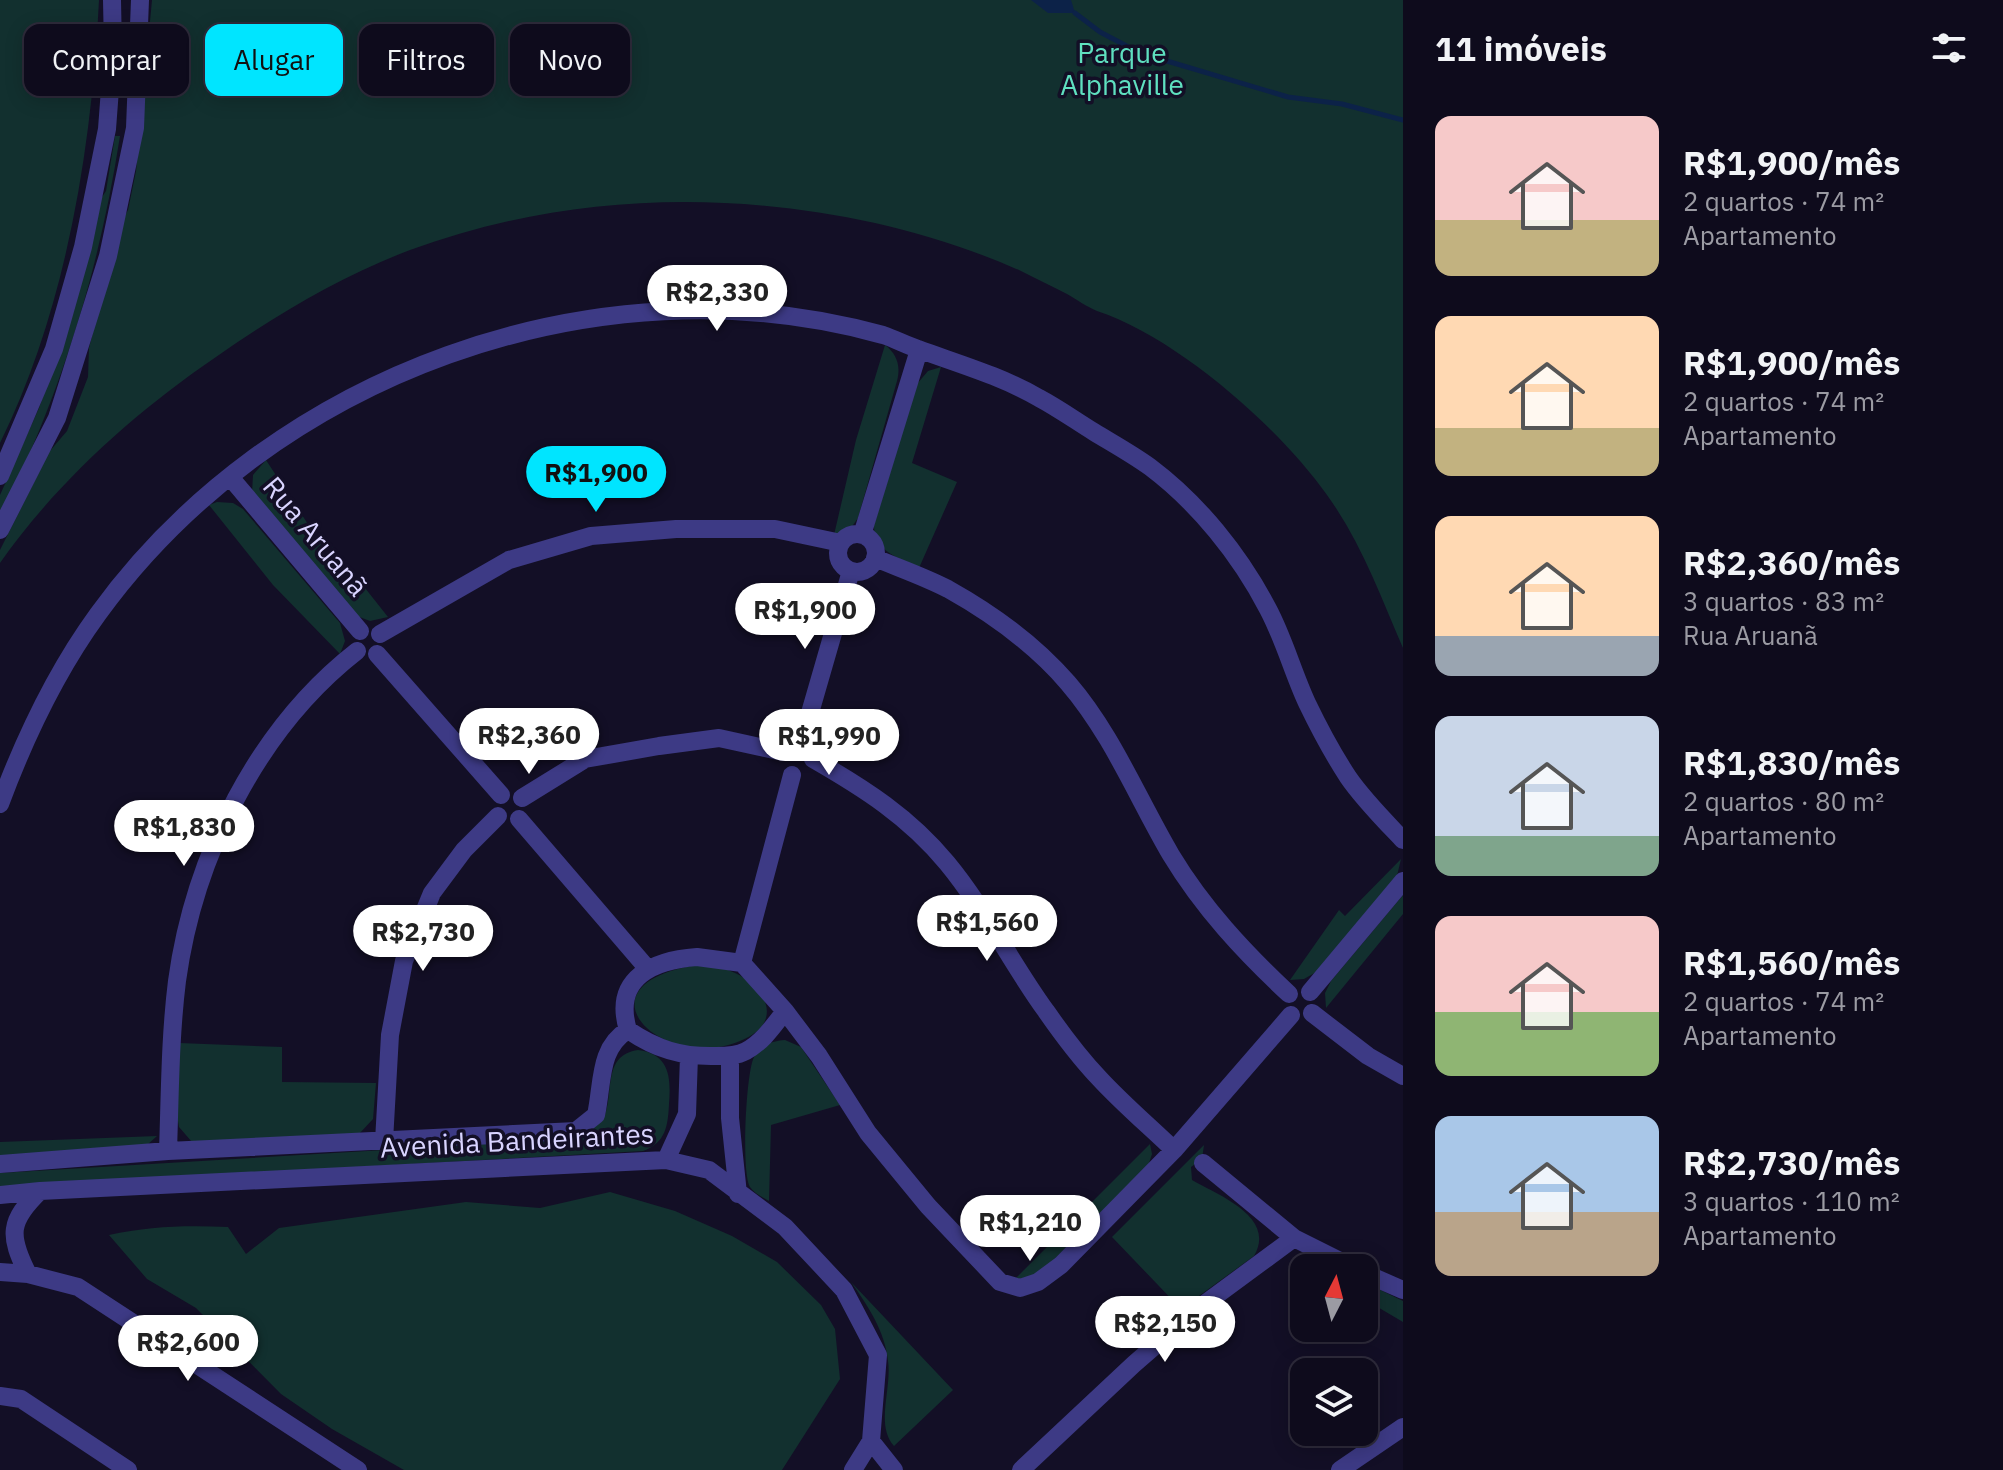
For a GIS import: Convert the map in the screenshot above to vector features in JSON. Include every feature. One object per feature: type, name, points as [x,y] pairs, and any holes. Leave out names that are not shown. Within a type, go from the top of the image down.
[{"type":"street","points":[[0,476],[54,349],[83,247],[107,129],[113,49],[112,0]]},
{"type":"street","points":[[0,530],[57,418],[108,256],[135,128],[140,0]]},
{"type":"street","points":[[0,804],[36,717],[98,613],[175,524],[274,442],[318,415],[392,377],[499,338],[556,324],[635,313],[736,311],[806,319],[886,336],[956,361],[1036,396],[1150,467],[1203,516],[1239,561],[1269,610],[1306,701],[1349,778],[1403,840]]},
{"type":"street","points":[[862,535],[919,350]]},
{"type":"street","name":"Rua Aruanã","points":[[230,477],[360,631]]},
{"type":"street","points":[[380,634],[509,560],[591,536],[676,529],[775,529],[841,543]]},
{"type":"street","points":[[862,535],[874,544],[875,558],[867,569],[851,571],[840,560],[838,550],[850,536],[862,535]]},
{"type":"street","points":[[875,558],[946,588],[978,608],[1004,626],[1066,680],[1097,719],[1172,856],[1201,900],[1248,956],[1289,994]]},
{"type":"street","points":[[801,744],[851,571]]},
{"type":"street","points":[[369,628],[380,634],[383,645],[377,654],[368,657],[357,651],[354,641],[360,631],[369,628]]},
{"type":"street","points":[[168,1151],[177,980],[187,930],[216,841],[230,807],[270,745],[315,689],[357,651]]},
{"type":"street","points":[[377,654],[501,795]]},
{"type":"street","points":[[522,798],[585,759],[630,751],[719,738],[783,752]]},
{"type":"street","points":[[792,775],[782,766],[783,752],[790,745],[801,744],[809,750],[813,759],[868,790],[912,825],[947,863],[975,901],[1046,1011],[1097,1077],[1174,1150]]},
{"type":"street","points":[[792,775],[807,772],[813,759]]},
{"type":"street","points":[[742,963],[792,775]]},
{"type":"street","points":[[512,792],[522,798],[525,809],[519,819],[508,822],[498,816],[495,804],[501,795],[512,792]]},
{"type":"street","points":[[384,1141],[390,1035],[404,961],[432,893],[464,850],[498,816]]},
{"type":"street","points":[[519,819],[647,968]]},
{"type":"street","points":[[1310,992],[1403,881]]},
{"type":"street","points":[[785,1011],[767,1035],[746,1051],[730,1056],[689,1056],[650,1045],[628,1030],[625,1003],[634,980],[647,968],[671,959],[697,957],[742,963],[785,1011],[819,1056],[868,1133],[928,1206],[1000,1282],[1020,1288],[1038,1282],[1061,1265],[1174,1150],[1291,1015]]},
{"type":"street","points":[[1299,988],[1310,992],[1316,1002],[1312,1013],[1302,1019],[1291,1015],[1286,1005],[1289,994],[1299,988]]},
{"type":"street","points":[[1312,1013],[1368,1056],[1403,1076]]},
{"type":"street","points":[[0,1164],[168,1151],[576,1131],[596,1115],[605,1056],[616,1037],[628,1030]]},
{"type":"street","points":[[666,1160],[687,1114],[689,1056]]},
{"type":"street","points":[[730,1056],[730,1118],[738,1194]]},
{"type":"street","name":"Avenida Bandeirantes","points":[[0,1195],[666,1160],[709,1170],[785,1227],[844,1290],[878,1355],[871,1441],[853,1470]]},
{"type":"street","points":[[1203,1163],[1294,1238],[1326,1254]]},
{"type":"street","points":[[28,1274],[15,1250],[15,1221],[40,1191]]},
{"type":"street","points":[[1021,1470],[1185,1320],[1294,1238]]},
{"type":"street","points":[[0,1272],[28,1274],[78,1287],[358,1470]]},
{"type":"street","points":[[1378,1279],[1403,1290]]},
{"type":"street","points":[[0,1396],[21,1399],[128,1470]]},
{"type":"street","points":[[1343,1469],[1403,1427]]},
{"type":"street","points":[[871,1441],[894,1470]]},
{"type":"green space","points":[[0,0],[99,0],[97,24],[24,24],[24,96],[91,96],[72,227],[58,283],[23,392],[0,443]]},
{"type":"green space","name":"Parque Alphaville","points":[[152,0],[1403,0],[1403,648],[1360,550],[1327,495],[1281,440],[1223,386],[1191,362],[1128,324],[1021,271],[967,249],[875,223],[758,205],[699,202],[582,208],[466,232],[410,250],[359,272],[262,326],[156,401],[72,477],[0,563],[0,550],[49,452],[67,431],[88,377],[89,348],[136,171],[143,96],[189,96],[189,24],[150,24]]},
{"type":"green space","points":[[115,136],[120,136],[101,236],[75,331],[42,425],[0,517],[0,495],[39,408],[64,337],[98,203],[106,191]]},
{"type":"green space","points":[[885,345],[897,361],[897,381],[858,518],[851,528],[834,535],[856,440]]},
{"type":"green space","points":[[941,367],[912,463],[957,482],[919,568],[883,548],[878,542],[874,525],[917,384],[928,371]]},
{"type":"green space","points":[[266,460],[321,544],[327,540],[388,617],[370,621],[357,616],[252,493],[253,475]]},
{"type":"green space","points":[[233,503],[243,509],[340,623],[345,641],[340,654],[273,585],[209,505]]},
{"type":"green space","points":[[1401,859],[1397,876],[1318,971],[1304,979],[1290,980],[1339,910],[1345,916]]},
{"type":"green space","points":[[1403,895],[1403,914],[1326,1008],[1325,993],[1331,981]]},
{"type":"green space","points":[[691,966],[728,970],[752,984],[766,1003],[767,1014],[755,1033],[740,1041],[711,1048],[683,1046],[660,1037],[643,1024],[635,1008],[638,992],[656,977]]},
{"type":"green space","points":[[785,1040],[801,1047],[840,1105],[771,1125],[769,1201],[750,1187],[747,1178],[745,1143],[749,1082],[754,1057],[760,1049]]},
{"type":"green space","points":[[179,1043],[282,1047],[282,1082],[376,1083],[373,1119],[359,1134],[192,1142],[179,1127],[177,1115]]},
{"type":"green space","points":[[638,1050],[657,1056],[666,1069],[670,1085],[664,1132],[657,1143],[643,1151],[0,1187],[0,1173],[569,1139],[605,1115],[615,1066],[627,1053]]},
{"type":"green space","points":[[157,1136],[147,1145],[0,1156],[0,1142]]},
{"type":"green space","points":[[1150,1144],[1152,1154],[1147,1169],[1038,1275],[1014,1280]]},
{"type":"green space","points":[[1204,1145],[1202,1159],[1191,1167],[1192,1180],[1241,1209],[1258,1230],[1259,1242],[1254,1256],[1181,1309],[1112,1237]]},
{"type":"green space","points":[[610,1192],[675,1211],[732,1236],[777,1262],[821,1305],[835,1329],[840,1379],[782,1470],[404,1470],[332,1429],[281,1394],[196,1308],[147,1279],[109,1235],[168,1227],[228,1227],[246,1254],[279,1228],[466,1202],[540,1208]]},
{"type":"green space","points":[[851,1282],[953,1390],[894,1446],[888,1437],[885,1417],[889,1372],[886,1350],[875,1319]]},
{"type":"green space","points":[[1378,1289],[1403,1301],[1403,1322],[1378,1307]]},
{"type":"water","points":[[1031,0],[1071,0],[1075,13],[1048,13]]},
{"type":"waterway","points":[[1075,13],[1100,32],[1140,53],[1288,97],[1342,104],[1403,120]]}]
